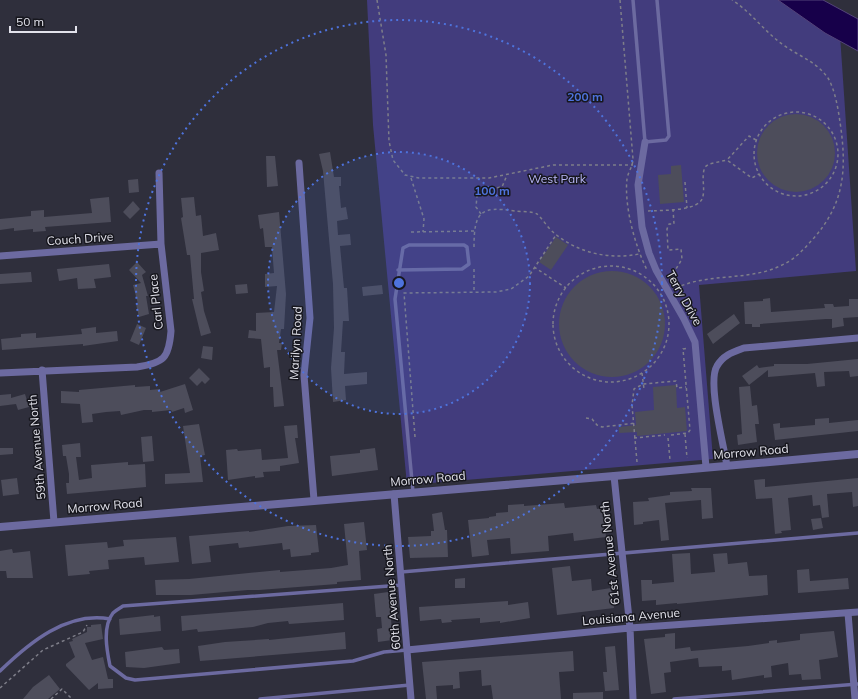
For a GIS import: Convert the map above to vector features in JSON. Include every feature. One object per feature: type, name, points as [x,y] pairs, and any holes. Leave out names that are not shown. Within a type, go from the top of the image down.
[{"type":"street","name":"Terry Drive","points":[[645,142],[638,185],[639,212],[649,253],[695,342],[706,468]]},
{"type":"street","name":"Marilyn Road","points":[[299,163],[310,318],[304,375],[314,500]]},
{"type":"street","name":"Carl Place","points":[[0,373],[137,367],[153,364],[166,356],[170,343],[171,331],[161,244],[159,174]]},
{"type":"street","name":"Couch Drive","points":[[0,256],[161,244]]},
{"type":"street","points":[[727,466],[713,383],[716,367],[727,354],[744,348],[858,338]]},
{"type":"street","name":"59th Avenue North","points":[[42,370],[54,522]]},
{"type":"street","name":"Morrow Road","points":[[0,527],[614,476],[858,454]]},
{"type":"street","name":"61st Avenue North","points":[[614,476],[620,552],[630,628],[633,699]]},
{"type":"street","name":"60th Avenue North","points":[[394,494],[411,699]]},
{"type":"street","name":"Louisiana Avenue","points":[[407,650],[630,628],[858,612]]},
{"type":"street","points":[[848,613],[856,684],[855,699]]},
{"type":"lane","points":[[633,0],[645,142],[666,140],[669,136],[657,0]]},
{"type":"lane","points":[[398,270],[462,269],[468,264],[469,251],[464,245],[405,246],[403,248],[398,270],[395,299],[413,493]]},
{"type":"lane","points":[[400,572],[620,552],[858,533]]},
{"type":"lane","points":[[402,585],[124,606],[113,613],[107,625],[107,649],[110,666],[126,678],[135,680],[353,661],[384,652],[407,650]]},
{"type":"lane","points":[[0,671],[32,642],[64,624],[84,618],[110,619]]},
{"type":"lane","points":[[674,699],[856,684]]},
{"type":"lane","points":[[260,699],[410,685]]},
{"type":"path","points":[[377,0],[386,55],[391,152],[393,160],[399,170],[411,177],[489,178],[553,164],[632,165]]},
{"type":"path","points":[[673,290],[698,280],[750,275],[784,264],[796,256],[826,223],[835,207],[841,188],[844,171],[843,141],[837,105],[828,78],[818,67],[783,45],[732,0]]},
{"type":"path","points":[[801,111],[816,116],[826,124],[834,135],[838,151],[837,166],[829,180],[817,190],[807,194],[791,196],[778,192],[767,185],[759,174],[754,156],[756,140],[762,129],[774,117],[789,112],[801,111]]},
{"type":"path","points":[[639,212],[687,208],[698,204],[703,198],[705,167],[709,164],[727,160],[749,136],[756,140]]},
{"type":"path","points":[[727,160],[752,178],[759,174]]},
{"type":"path","points":[[481,214],[476,207],[477,196],[485,190],[493,190],[502,187],[507,175]]},
{"type":"path","points":[[411,177],[424,219],[424,232]]},
{"type":"path","points":[[685,182],[687,208]]},
{"type":"path","points":[[474,254],[474,231],[476,222],[481,214],[495,208],[537,214],[556,234],[570,244],[597,254],[618,256],[639,254]]},
{"type":"path","points":[[665,286],[682,259],[681,249],[668,250],[667,229],[669,224],[674,224],[673,209]]},
{"type":"path","points":[[411,232],[474,231]]},
{"type":"path","points":[[415,443],[404,294],[406,292],[496,292],[511,289],[525,280],[556,234]]},
{"type":"path","points":[[534,267],[566,288]]},
{"type":"path","points":[[609,267],[632,270],[644,277],[655,287],[662,297],[667,309],[668,332],[660,355],[651,366],[642,373],[622,381],[603,382],[583,375],[567,362],[557,346],[553,326],[556,306],[566,288],[585,273],[609,267]]},
{"type":"path","points":[[474,269],[474,292]]},
{"type":"path","points":[[642,373],[644,389]]},
{"type":"path","points":[[636,462],[632,393],[636,386],[676,381],[677,388],[686,387]]},
{"type":"path","points":[[586,418],[592,419],[597,425],[602,426],[634,423]]},
{"type":"path","points":[[685,434],[687,458]]},
{"type":"path","points":[[634,438],[665,436]]},
{"type":"path","points":[[668,438],[670,460]]},
{"type":"path","points":[[0,688],[43,650],[83,632],[87,625],[94,624]]},
{"type":"path","points":[[51,699],[62,689],[72,699]]},
{"type":"green space","name":"West Park","points":[[367,0],[782,0],[840,35],[856,271],[699,285],[713,459],[407,485],[373,125]]},
{"type":"shaded area","points":[[778,0],[823,0],[858,19],[858,51],[825,33]]},
{"type":"building","points":[[788,114],[804,114],[818,120],[829,131],[835,145],[835,161],[829,175],[818,186],[804,192],[788,192],[774,186],[763,175],[757,161],[757,145],[763,131],[774,120]]},
{"type":"building","points":[[330,152],[334,177],[341,177],[341,186],[339,186],[341,208],[346,207],[348,219],[337,221],[338,235],[350,234],[351,245],[340,246],[344,288],[347,288],[349,321],[343,321],[341,352],[345,352],[344,374],[367,372],[367,384],[345,386],[346,400],[333,402],[331,368],[334,328],[333,284],[323,171],[319,154]]},
{"type":"building","points":[[266,156],[275,156],[278,186],[267,187]]},
{"type":"building","points":[[681,165],[684,202],[660,204],[658,175],[671,174],[671,166]]},
{"type":"building","points":[[138,179],[139,192],[129,193],[128,180]]},
{"type":"building","points":[[109,197],[111,222],[45,227],[46,231],[33,232],[33,229],[14,231],[14,228],[0,230],[0,219],[31,216],[31,211],[44,210],[44,217],[92,213],[90,199]]},
{"type":"building","points":[[194,197],[196,216],[201,215],[203,236],[216,233],[219,250],[201,253],[201,272],[204,291],[201,292],[204,311],[211,333],[201,336],[192,299],[194,299],[190,255],[187,255],[181,218],[183,217],[181,198]]},
{"type":"building","points":[[133,201],[140,209],[130,219],[123,212]]},
{"type":"building","points":[[279,212],[286,294],[284,329],[281,329],[279,343],[282,343],[281,350],[277,350],[284,406],[274,407],[273,387],[270,387],[270,367],[264,368],[261,339],[248,338],[249,330],[256,331],[256,313],[274,312],[277,286],[265,287],[265,274],[274,273],[272,247],[265,247],[263,228],[260,229],[258,215]]},
{"type":"building","points":[[556,237],[568,245],[551,270],[539,262]]},
{"type":"building","points":[[137,262],[146,272],[142,275],[148,296],[146,296],[149,314],[139,317],[136,304],[138,304],[133,285],[141,283],[129,270]]},
{"type":"building","points":[[109,264],[111,277],[94,279],[96,288],[78,289],[77,278],[59,281],[57,269]]},
{"type":"building","points":[[612,271],[632,275],[649,287],[661,304],[665,324],[661,344],[649,361],[632,373],[612,377],[592,373],[575,361],[563,344],[559,324],[563,304],[575,287],[592,275]]},
{"type":"building","points":[[31,272],[32,282],[0,284],[0,274]]},
{"type":"building","points":[[247,284],[248,293],[236,294],[235,285]]},
{"type":"building","points":[[382,285],[383,294],[363,296],[362,287]]},
{"type":"building","points":[[770,298],[771,312],[825,308],[824,304],[833,304],[834,307],[849,306],[849,299],[858,299],[858,317],[843,318],[844,326],[832,328],[832,319],[760,324],[760,327],[752,327],[752,324],[745,324],[744,302],[763,301],[763,299]]},
{"type":"building","points":[[734,314],[740,323],[713,344],[707,334]]},
{"type":"building","points":[[137,324],[146,328],[139,345],[130,341]]},
{"type":"building","points":[[96,327],[96,333],[117,331],[118,341],[83,346],[83,344],[2,350],[1,339],[21,337],[21,334],[36,333],[36,338],[82,334],[81,329]]},
{"type":"building","points":[[203,346],[213,347],[212,360],[201,358]]},
{"type":"building","points":[[858,359],[858,376],[850,377],[849,371],[824,372],[825,386],[817,387],[815,373],[768,377],[768,370],[749,385],[742,376],[757,365],[759,368],[774,366],[774,364],[807,364]]},
{"type":"building","points":[[199,368],[210,379],[205,384],[202,381],[197,386],[189,378]]},
{"type":"building","points":[[185,384],[193,410],[185,413],[184,408],[172,412],[171,410],[152,412],[152,410],[144,410],[121,415],[120,411],[106,412],[92,414],[93,422],[82,423],[80,404],[61,403],[61,391],[79,392],[79,390],[135,385],[135,387],[150,386],[150,390],[160,389],[160,392]]},
{"type":"building","points":[[676,385],[677,408],[685,407],[687,431],[637,436],[637,432],[619,433],[619,427],[636,425],[635,412],[654,410],[653,387]]},
{"type":"building","points":[[750,386],[752,406],[757,405],[759,424],[755,424],[757,442],[738,445],[737,435],[742,434],[739,387]]},
{"type":"building","points":[[11,394],[11,398],[25,394],[29,407],[18,410],[16,404],[0,406],[0,395]]},
{"type":"building","points":[[829,418],[829,423],[858,420],[858,431],[775,440],[773,424],[780,423],[780,428],[815,425],[815,419]]},
{"type":"building","points":[[199,424],[205,455],[200,456],[203,482],[165,484],[165,474],[190,473],[183,426]]},
{"type":"building","points":[[297,425],[298,438],[295,438],[299,463],[280,466],[280,471],[263,472],[264,477],[255,478],[255,476],[228,480],[226,450],[237,449],[238,451],[261,449],[262,460],[288,458],[284,426]]},
{"type":"building","points":[[152,436],[154,461],[143,462],[141,437]]},
{"type":"building","points":[[80,443],[81,457],[76,457],[79,480],[92,478],[91,465],[128,462],[128,465],[145,464],[146,487],[67,494],[66,483],[69,483],[69,474],[66,456],[63,456],[62,445]]},
{"type":"building","points":[[0,448],[13,448],[13,454],[0,455]]},
{"type":"building","points":[[375,448],[378,470],[332,476],[330,456],[360,453],[360,450]]},
{"type":"building","points":[[17,478],[19,494],[3,496],[1,480]]},
{"type":"building","points":[[858,478],[858,506],[853,507],[852,492],[827,494],[829,517],[822,518],[820,505],[813,506],[812,495],[788,498],[791,530],[781,531],[782,533],[775,534],[772,498],[756,499],[754,480],[765,479],[765,487]]},
{"type":"building","points":[[691,488],[711,488],[713,518],[702,519],[701,500],[665,503],[669,540],[661,541],[659,520],[634,525],[633,502],[649,501],[648,498],[670,495],[670,492],[692,491]]},
{"type":"building","points":[[564,503],[565,508],[596,505],[597,509],[603,508],[606,537],[574,541],[573,533],[548,536],[549,551],[511,554],[510,538],[487,540],[489,555],[472,557],[468,520],[489,518],[496,516],[496,513],[508,512],[508,505],[524,504],[524,506]]},
{"type":"building","points":[[442,512],[445,530],[447,530],[448,557],[410,558],[408,537],[431,536],[431,531],[434,531],[432,514]]},
{"type":"building","points":[[821,518],[823,528],[813,530],[811,519]]},
{"type":"building","points":[[364,522],[367,550],[359,551],[361,580],[337,582],[337,584],[191,595],[156,595],[155,580],[189,579],[280,570],[280,572],[331,568],[348,565],[344,524]]},
{"type":"building","points":[[316,525],[319,552],[311,553],[311,555],[291,557],[290,549],[283,550],[282,543],[239,548],[238,543],[209,546],[211,562],[192,564],[189,536],[249,532],[288,526]]},
{"type":"building","points":[[176,537],[179,562],[145,565],[144,557],[108,560],[109,569],[89,571],[90,574],[68,576],[65,545],[107,542],[108,548],[124,546],[123,540]]},
{"type":"building","points":[[12,549],[13,553],[30,551],[33,578],[7,578],[6,571],[0,571],[0,551]]},
{"type":"building","points":[[690,553],[691,574],[715,572],[713,554],[727,553],[728,564],[747,562],[749,576],[767,575],[768,595],[656,605],[656,600],[642,601],[641,580],[652,580],[652,584],[674,582],[672,554]]},
{"type":"building","points":[[570,566],[572,581],[591,579],[592,591],[611,588],[614,608],[557,615],[552,568]]},
{"type":"building","points":[[809,569],[810,581],[848,578],[849,589],[798,593],[797,570]]},
{"type":"building","points":[[465,578],[465,588],[455,588],[455,579]]},
{"type":"building","points":[[388,592],[392,640],[378,642],[377,629],[382,628],[381,617],[376,617],[374,594]]},
{"type":"building","points":[[508,601],[508,605],[528,602],[530,618],[500,623],[500,621],[480,623],[480,618],[451,620],[452,622],[442,623],[441,619],[420,621],[419,607]]},
{"type":"building","points":[[343,603],[344,620],[289,624],[288,621],[268,623],[253,627],[198,632],[197,629],[182,631],[181,616]]},
{"type":"building","points":[[154,615],[154,617],[160,616],[161,631],[120,635],[119,619]]},
{"type":"building","points":[[101,624],[103,639],[85,643],[92,660],[103,657],[108,679],[113,679],[113,688],[98,689],[98,683],[89,690],[66,666],[66,664],[75,657],[69,642],[87,632],[87,627]]},
{"type":"building","points":[[834,631],[838,657],[819,660],[821,679],[802,680],[801,674],[789,675],[788,663],[771,666],[772,677],[764,678],[764,675],[732,680],[731,670],[722,671],[722,666],[699,667],[698,658],[670,662],[671,672],[664,673],[666,692],[651,694],[644,639],[665,637],[665,634],[675,633],[675,649],[690,647],[691,651],[748,646],[769,643],[769,641],[777,640],[777,643],[800,640],[800,634]]},
{"type":"building","points":[[345,632],[346,649],[200,661],[198,646],[225,642],[269,640]]},
{"type":"building","points":[[615,646],[619,690],[605,691],[603,672],[607,672],[605,647]]},
{"type":"building","points":[[162,647],[164,650],[179,649],[180,663],[144,668],[126,667],[125,652]]},
{"type":"building","points":[[573,651],[574,671],[559,672],[561,699],[493,699],[491,685],[482,686],[481,670],[459,672],[460,688],[453,689],[453,685],[436,686],[437,699],[426,699],[422,662]]},
{"type":"building","points":[[49,675],[60,689],[48,699],[23,699],[33,687]]},
{"type":"building","points":[[603,692],[603,699],[573,699],[573,693]]}]
